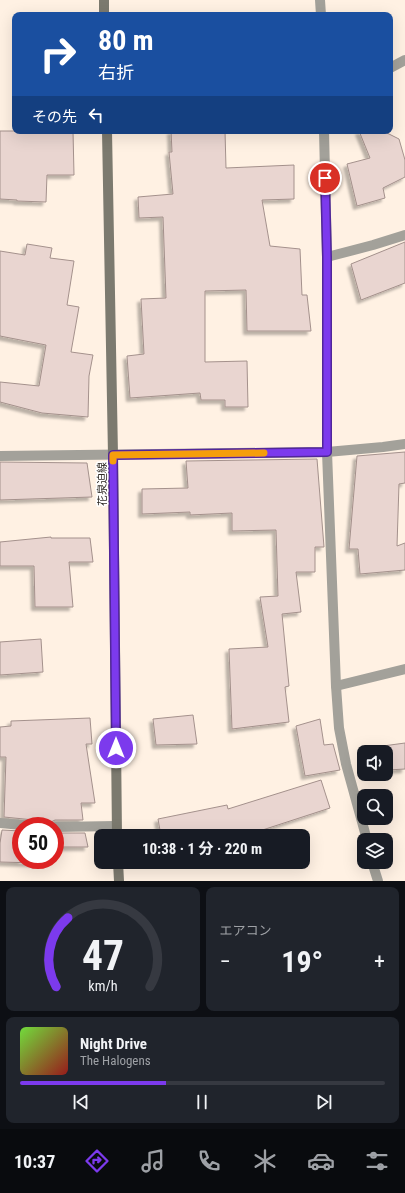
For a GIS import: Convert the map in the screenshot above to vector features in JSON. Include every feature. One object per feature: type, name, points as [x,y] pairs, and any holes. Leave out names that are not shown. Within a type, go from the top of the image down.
[{"type":"main road","points":[[104,0],[104,12]]},
{"type":"main road","name":"花泉迫線","points":[[107,134],[113,455],[117,829]]},
{"type":"main road","points":[[118,869],[119,881]]},
{"type":"street","points":[[320,0],[321,12]]},
{"type":"street","points":[[393,66],[405,60]]},
{"type":"street","points":[[324,134],[327,257],[327,452],[336,686],[340,736],[364,833]]},
{"type":"street","points":[[327,257],[405,235]]},
{"type":"street","points":[[0,456],[327,452],[405,444]]},
{"type":"street","points":[[336,686],[405,669]]},
{"type":"street","points":[[0,823],[12,824]]},
{"type":"street","points":[[64,828],[94,830]]},
{"type":"street","points":[[374,869],[378,881]]},
{"type":"building","points":[[0,131],[12,131],[12,134],[73,134],[74,175],[47,175],[46,202],[0,199]]},
{"type":"building","points":[[171,134],[225,134],[226,168],[294,165],[294,199],[262,200],[270,246],[300,249],[302,295],[307,295],[311,331],[247,331],[246,290],[205,291],[205,362],[247,361],[248,407],[225,407],[225,400],[201,400],[200,393],[130,398],[127,356],[144,354],[141,299],[166,298],[163,217],[139,218],[138,197],[173,194],[169,152],[172,152]]},
{"type":"building","points":[[360,134],[389,134],[399,139],[405,160],[405,177],[383,188],[385,198],[357,206],[347,164],[370,158]]},
{"type":"building","points":[[405,242],[405,283],[361,300],[351,264]]},
{"type":"building","points":[[27,244],[52,248],[50,258],[74,261],[67,305],[79,307],[71,352],[93,355],[89,376],[88,417],[42,413],[0,402],[0,382],[39,386],[46,345],[0,336],[0,251],[25,255]]},
{"type":"building","points":[[405,452],[405,483],[399,484],[397,546],[405,543],[405,570],[360,574],[358,549],[349,549],[357,456]]},
{"type":"building","points":[[317,459],[324,547],[315,547],[315,572],[296,572],[301,612],[282,614],[289,686],[285,687],[289,722],[232,729],[229,649],[268,647],[260,597],[278,596],[276,530],[232,531],[232,513],[190,515],[190,512],[142,514],[142,489],[188,488],[186,461]]},
{"type":"building","points":[[0,462],[87,463],[92,497],[0,500]]},
{"type":"building","points":[[51,537],[90,538],[93,562],[69,562],[73,607],[35,607],[34,566],[0,566],[0,542]]},
{"type":"building","points":[[41,639],[43,672],[0,675],[0,642]]},
{"type":"building","points":[[193,715],[197,744],[156,745],[153,719]]},
{"type":"building","points":[[90,718],[92,744],[86,744],[95,803],[81,803],[83,820],[64,820],[64,817],[4,817],[6,757],[0,757],[0,727],[11,726],[11,721]]},
{"type":"building","points":[[320,719],[324,745],[333,744],[340,770],[305,776],[296,726]]},
{"type":"building","points":[[405,743],[405,769],[393,770],[393,745],[390,745]]},
{"type":"building","points":[[321,780],[330,808],[266,829],[160,829],[158,819],[227,805],[228,809]]},
{"type":"building","points":[[2,830],[12,831],[12,862],[0,862]]},
{"type":"building","points":[[64,833],[85,833],[88,847],[64,847]]},
{"type":"slow traffic","points":[[113,461],[113,455],[264,453]]},
{"type":"route","points":[[116,748],[113,455],[327,452],[327,257],[325,178]]}]
